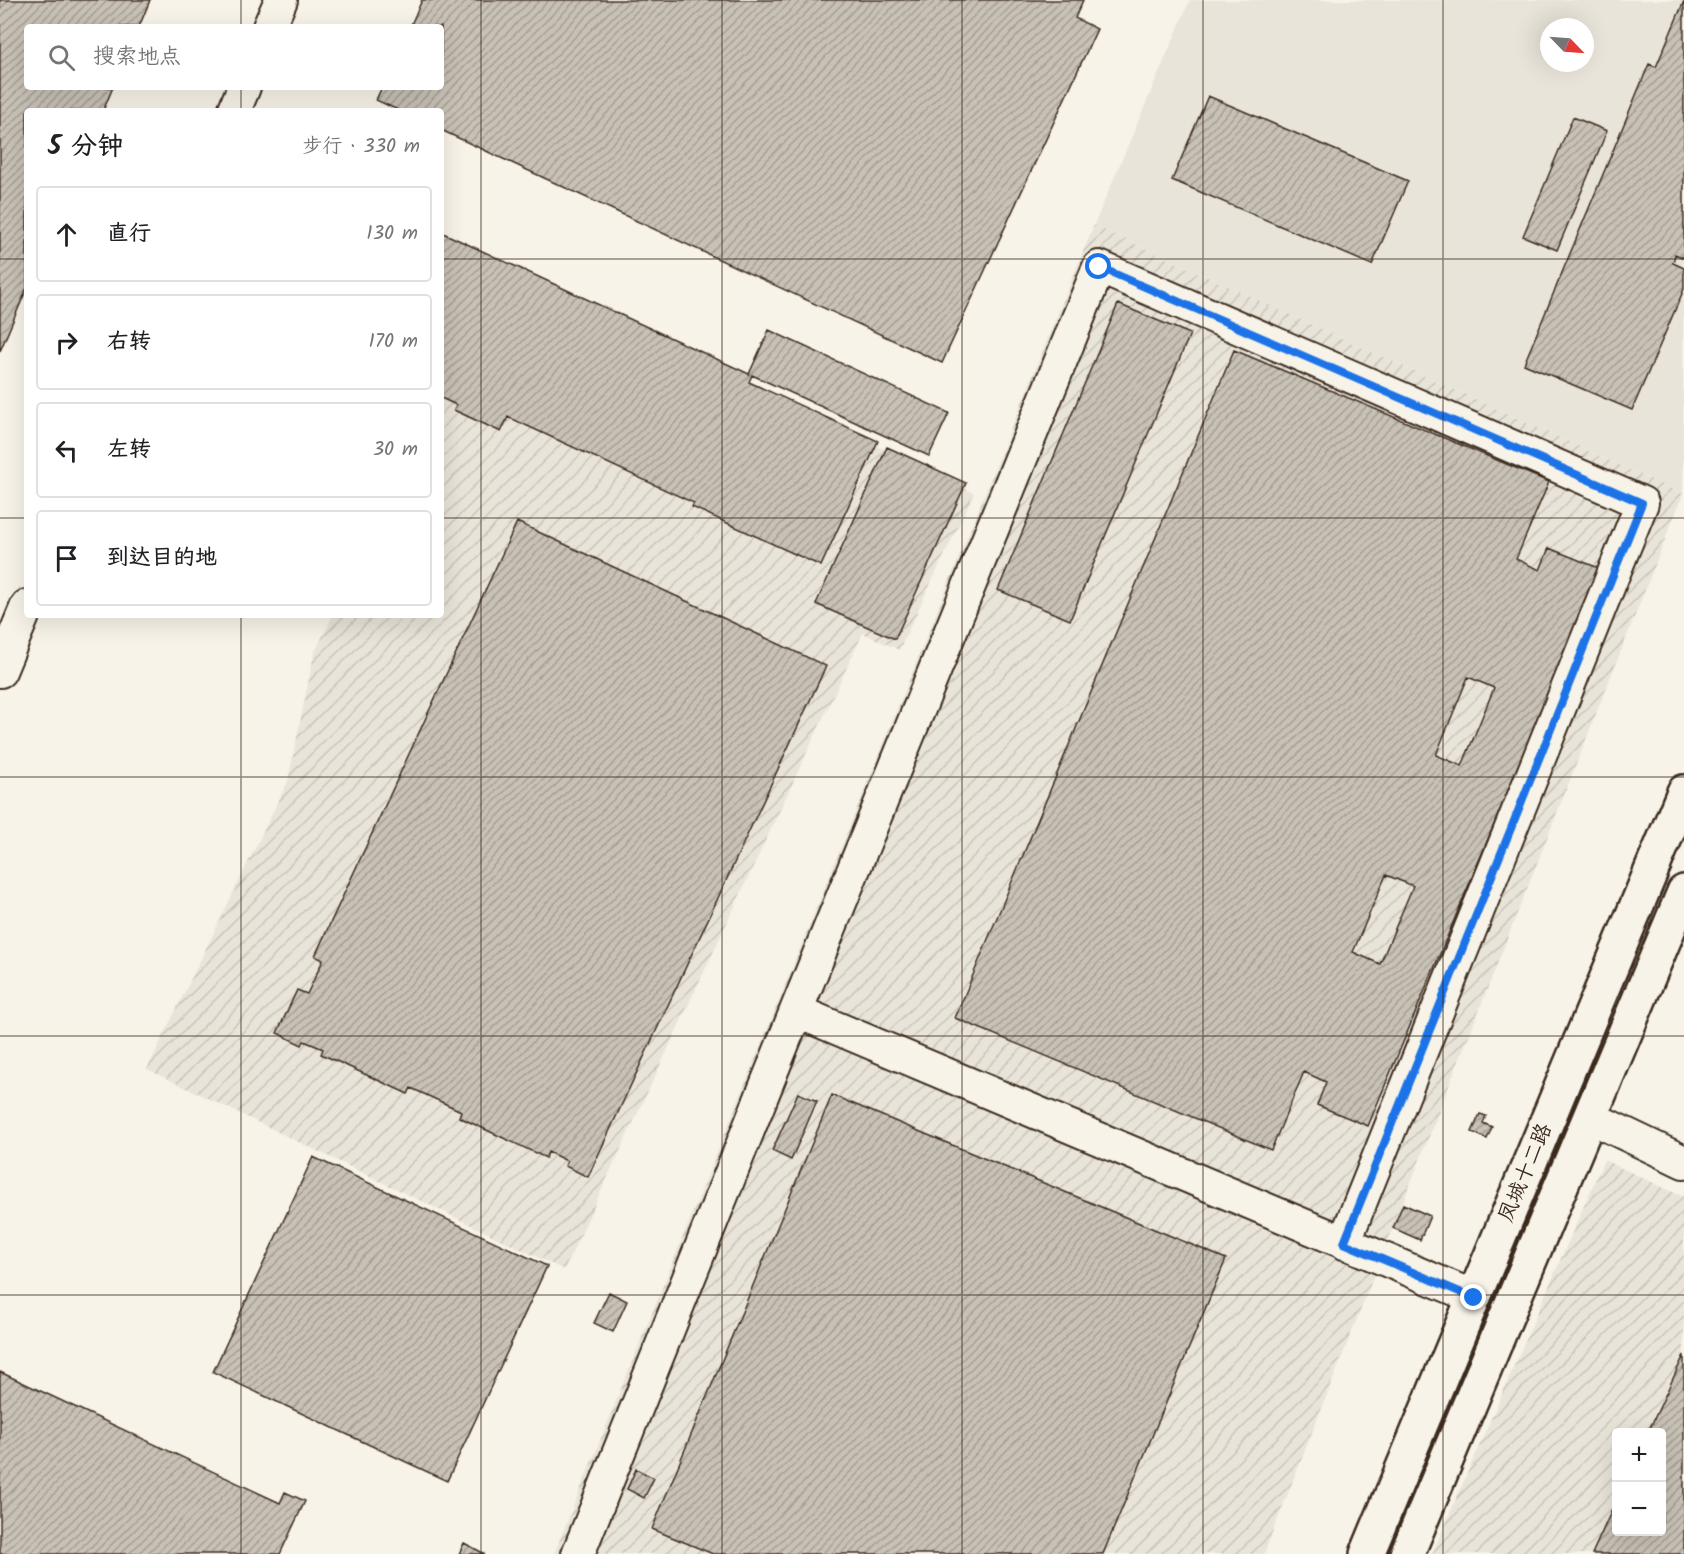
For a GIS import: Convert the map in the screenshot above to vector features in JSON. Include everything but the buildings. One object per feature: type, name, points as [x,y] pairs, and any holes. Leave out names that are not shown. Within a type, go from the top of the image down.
[{"type":"main road","name":"凤城十二路","points":[[1367,1554],[1684,792]]},
{"type":"main road","name":"凤城十二路","points":[[1407,1554],[1684,892]]},
{"type":"street","points":[[270,24],[281,0]]},
{"type":"street","points":[[235,108],[243,90]]},
{"type":"street","points":[[578,1554],[1099,267],[1642,503],[1344,1243]]},
{"type":"street","points":[[0,670],[24,613]]},
{"type":"street","points":[[796,1011],[1474,1298]]},
{"type":"street","points":[[1590,1117],[1684,1162]]},
{"type":"shaded area","points":[[1190,0],[1684,0],[1683,494],[1094,225]]},
{"type":"shaded area","points":[[1094,225],[1683,494],[1264,1554],[554,1554]]},
{"type":"shaded area","points":[[444,236],[974,493],[899,650],[863,633],[564,1270],[147,1069],[288,781],[314,654],[332,618],[444,618]]},
{"type":"shaded area","points":[[1604,1160],[1684,1197],[1684,1554],[1432,1554]]},
{"type":"route","points":[[1099,267],[1642,503],[1344,1243],[1474,1298]]}]
